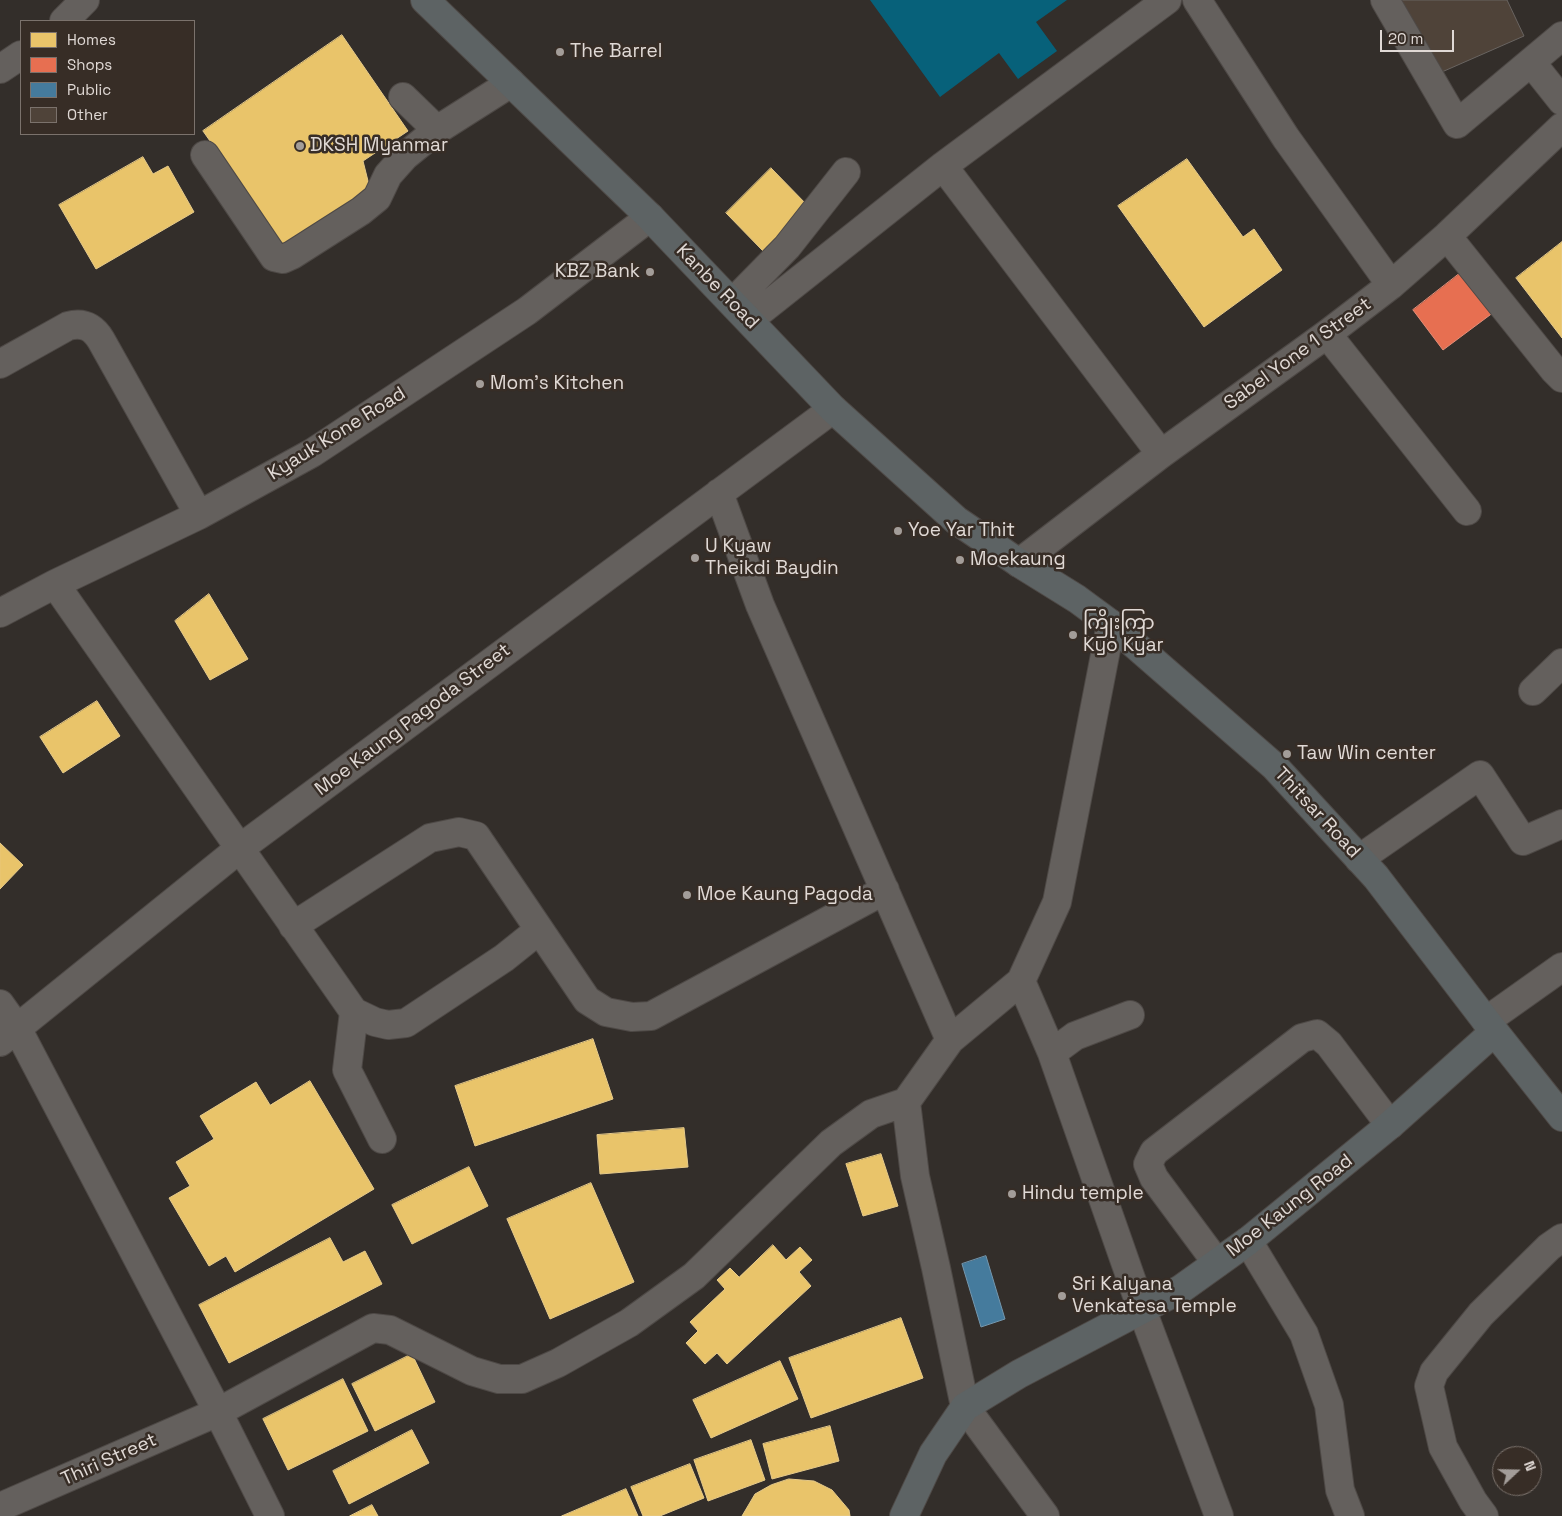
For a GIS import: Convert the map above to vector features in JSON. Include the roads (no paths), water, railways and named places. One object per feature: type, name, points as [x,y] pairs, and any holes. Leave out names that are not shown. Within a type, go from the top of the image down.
[{"type":"main road","name":"Kanbe Road","points":[[425,0],[650,217],[833,409],[956,520],[1019,564]]},
{"type":"main road","name":"Thitsar Road","points":[[1019,564],[1077,599],[1111,624],[1275,767],[1376,877],[1562,1117]]},
{"type":"main road","name":"Moe Kaung Road","points":[[904,1516],[933,1454],[965,1407],[1019,1374],[1181,1289],[1248,1242],[1390,1125],[1490,1026]]},
{"type":"street","points":[[741,311],[943,166],[1167,0]]},
{"type":"street","points":[[1197,0],[1286,138],[1391,285]]},
{"type":"street","points":[[1385,0],[1457,124],[1562,36]]},
{"type":"street","points":[[0,69],[20,56]]},
{"type":"street","points":[[1531,62],[1562,101]]},
{"type":"street","points":[[205,155],[274,257],[283,259],[361,211],[377,198],[388,175],[405,156],[438,130],[511,84]]},
{"type":"street","points":[[403,97],[438,130]]},
{"type":"street","name":"Sabel Yone 1 Street","points":[[1019,564],[1161,454],[1327,334],[1391,285],[1447,236],[1562,127]]},
{"type":"street","points":[[943,166],[1161,454]]},
{"type":"street","points":[[741,311],[787,247],[846,172]]},
{"type":"street","name":"Kyauk Kone Road","points":[[0,613],[55,584],[199,515],[312,453],[527,311],[650,217]]},
{"type":"street","points":[[1447,236],[1562,378]]},
{"type":"street","points":[[0,364],[68,326],[81,324],[91,328],[101,340],[199,515]]},
{"type":"street","points":[[1327,334],[1467,511]]},
{"type":"street","name":"Moe Kaung Pagoda Street","points":[[8,1035],[240,849],[833,409]]},
{"type":"street","points":[[719,493],[760,605],[950,1040]]},
{"type":"street","points":[[55,584],[354,1012],[388,1026],[406,1023],[504,958],[539,930]]},
{"type":"street","points":[[1045,1516],[965,1407],[915,1176],[906,1102],[950,1040],[1021,981],[1057,902],[1111,624]]},
{"type":"street","points":[[1532,691],[1562,663]]},
{"type":"street","points":[[1359,859],[1480,775],[1523,841],[1562,824]]},
{"type":"street","points":[[293,926],[430,838],[459,832],[476,836],[588,1000],[606,1012],[632,1017],[651,1016],[885,890]]},
{"type":"street","points":[[1490,1026],[1562,967]]},
{"type":"street","points":[[1021,981],[1052,1053],[1142,1310],[1219,1516]]},
{"type":"street","points":[[0,1004],[8,1035],[218,1412],[270,1516]]},
{"type":"street","points":[[354,1012],[347,1070],[382,1139]]},
{"type":"street","points":[[1052,1053],[1075,1036],[1130,1015]]},
{"type":"street","points":[[1217,1262],[1154,1178],[1148,1164],[1154,1152],[1302,1038],[1317,1034],[1329,1044],[1390,1125]]},
{"type":"street","name":"Thiri Street","points":[[0,1507],[218,1412],[373,1328],[390,1330],[472,1371],[499,1379],[522,1379],[558,1364],[629,1323],[694,1276],[831,1143],[871,1114],[906,1102]]},
{"type":"street","points":[[1471,1511],[1443,1447],[1429,1386],[1434,1372],[1481,1314],[1549,1248],[1562,1238]]},
{"type":"street","points":[[1248,1242],[1304,1334],[1329,1405],[1340,1490],[1350,1516]]},
{"type":"water","points":[[870,0],[1067,0],[1036,22],[1057,51],[1018,79],[999,53],[940,97]]},
{"type":"place","name":"The Barrel","points":[[560,52]]},
{"type":"place","name":"DKSH Myanmar","points":[[300,146]]},
{"type":"place","name":"KBZ Bank","points":[[650,272]]},
{"type":"place","name":"Mom's Kitchen","points":[[480,384]]},
{"type":"place","name":"Yoe Yar Thit","points":[[898,531]]},
{"type":"place","name":"U Kyaw Theikdi Baydin","points":[[695,558]]},
{"type":"place","name":"Moekaung","points":[[960,560]]},
{"type":"place","name":"ကြိုးကြာ Kyo Kyar","points":[[1073,635]]},
{"type":"place","name":"Taw Win center","points":[[1287,754]]},
{"type":"place","name":"Moe Kaung Pagoda","points":[[687,895]]},
{"type":"place","name":"Hindu temple","points":[[1012,1194]]},
{"type":"place","name":"Sri Kalyana Venkatesa Temple","points":[[1062,1296]]}]
